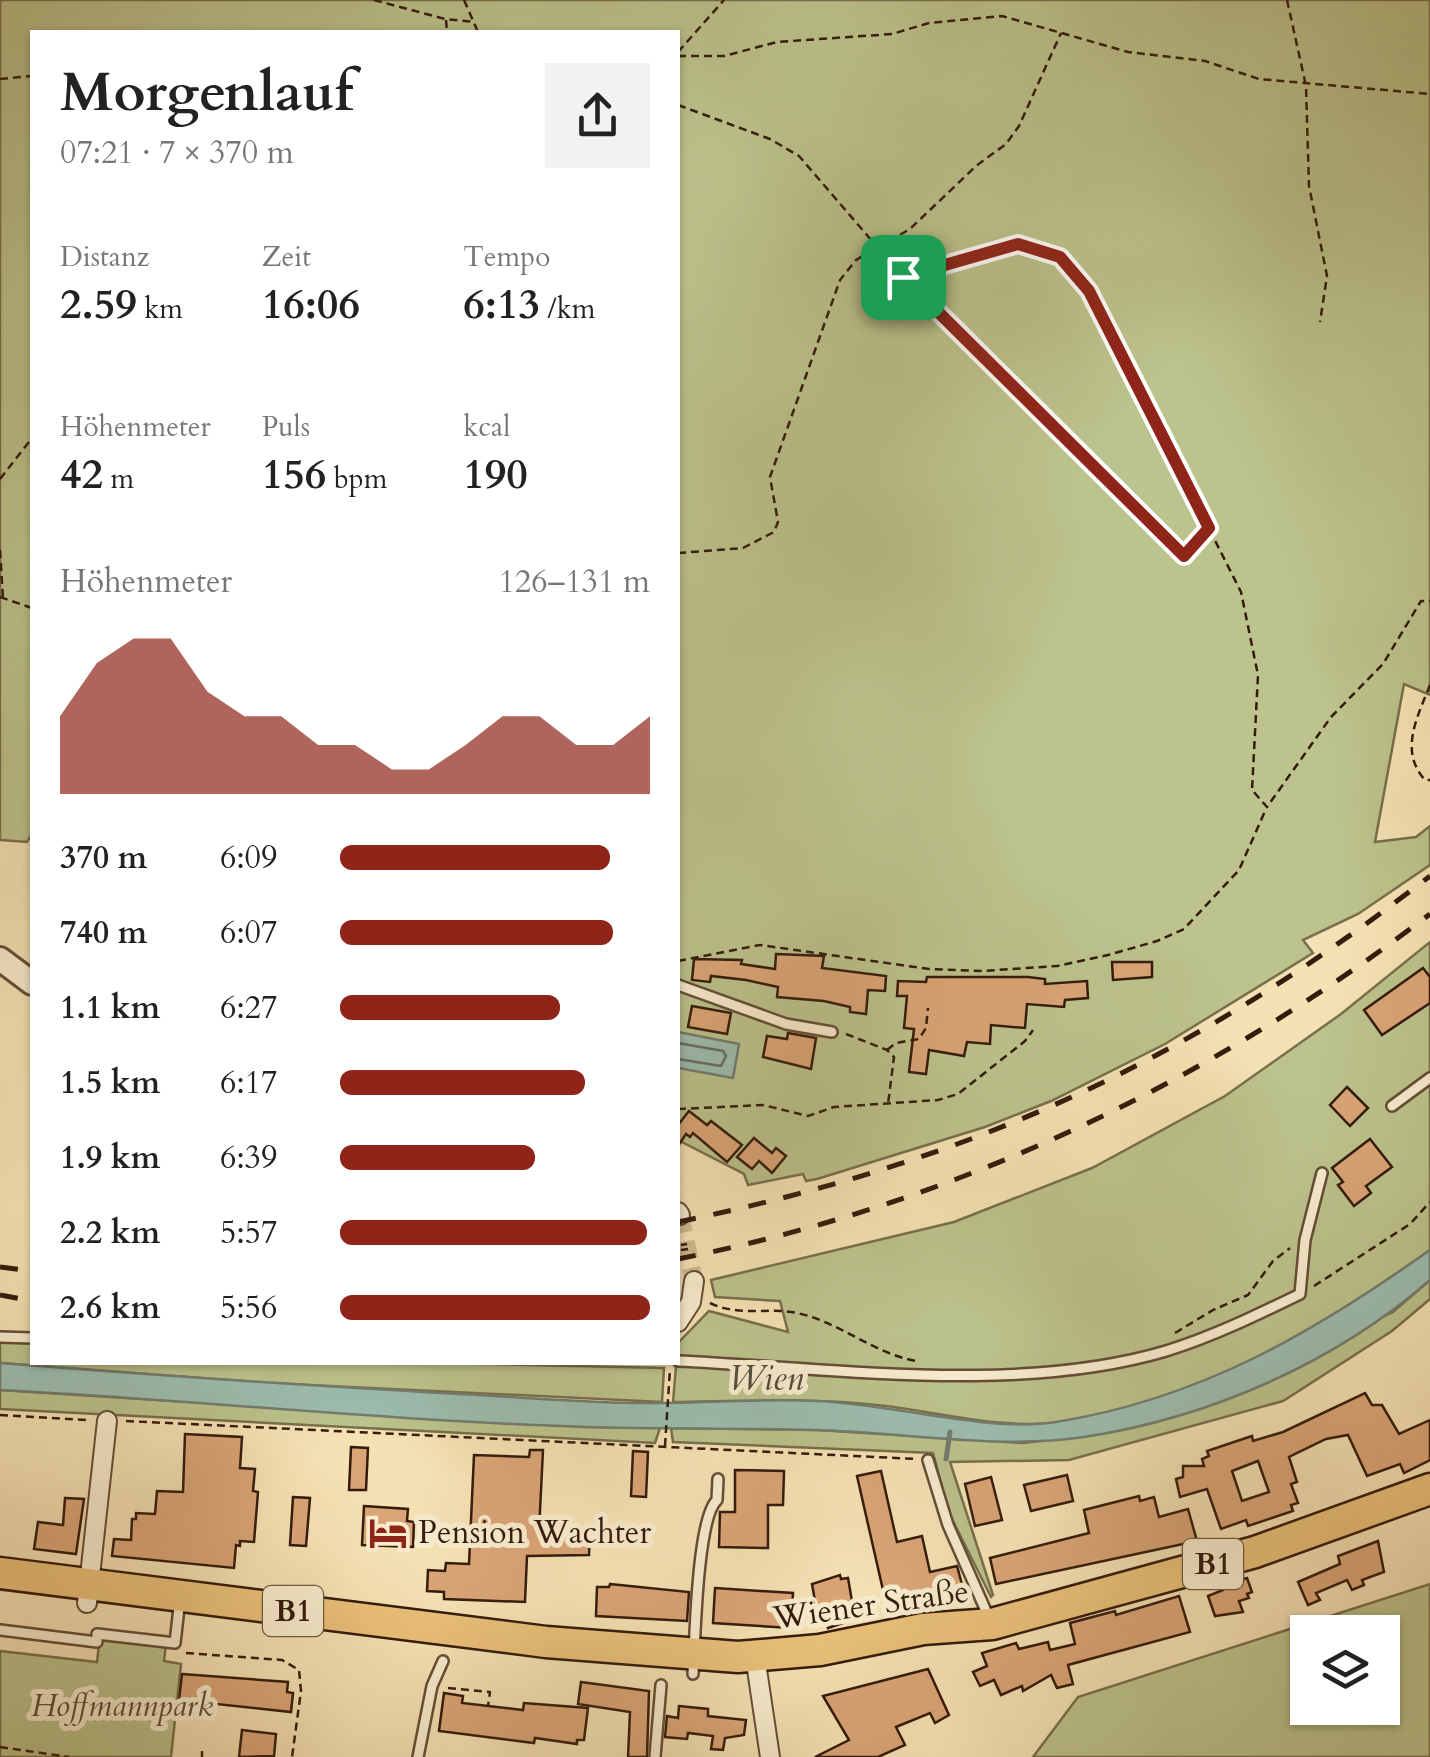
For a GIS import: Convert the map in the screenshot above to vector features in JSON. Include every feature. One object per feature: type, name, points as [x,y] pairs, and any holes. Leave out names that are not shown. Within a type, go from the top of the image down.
[{"type":"main road","name":"B1","points":[[992,1624],[1255,1552],[1430,1489]]},
{"type":"main road","name":"Wiener Straße","points":[[0,1573],[178,1618],[546,1642],[693,1665],[756,1666],[924,1629],[992,1624]]},
{"type":"main road","name":"Wiener Straße","points":[[0,1592],[88,1594]]},
{"type":"street","points":[[0,959],[30,981]]},
{"type":"street","points":[[680,1319],[697,1291]]},
{"type":"street","points":[[88,1594],[107,1421]]},
{"type":"street","points":[[756,1666],[770,1757]]},
{"type":"lane","points":[[680,987],[786,1024],[832,1032]]},
{"type":"lane","points":[[1392,1106],[1430,1078]]},
{"type":"lane","points":[[680,1363],[1004,1377],[1164,1351],[1249,1319],[1300,1294],[1304,1249],[1322,1173]]},
{"type":"lane","points":[[0,1337],[30,1338]]},
{"type":"lane","points":[[928,1460],[948,1525],[992,1624]]},
{"type":"lane","points":[[693,1665],[703,1544],[710,1507],[717,1500],[718,1479]]},
{"type":"lane","points":[[0,1630],[97,1642],[97,1634],[178,1618]]},
{"type":"lane","points":[[418,1757],[432,1686],[443,1661]]},
{"type":"lane","points":[[655,1757],[661,1685]]},
{"type":"path","points":[[374,0],[446,19],[475,22]]},
{"type":"path","points":[[464,0],[477,30]]},
{"type":"path","points":[[680,52],[724,0]]},
{"type":"path","points":[[1287,0],[1306,86],[1309,186],[1328,276],[1320,322]]},
{"type":"path","points":[[680,54],[724,56],[777,42],[892,34],[929,22],[1002,16],[1128,52],[1204,61],[1258,79],[1430,94]]},
{"type":"path","points":[[446,19],[447,30]]},
{"type":"path","points":[[680,554],[743,548],[774,532],[778,522],[770,477],[840,280],[856,260],[910,229],[976,166],[1006,144],[1019,126],[1061,32]]},
{"type":"path","points":[[0,78],[30,76]]},
{"type":"path","points":[[680,106],[770,139],[799,156],[903,277],[1184,556],[1209,528]]},
{"type":"path","points":[[903,277],[1018,244],[1060,257],[1089,291],[1241,592],[1258,676],[1252,790],[1267,807]]},
{"type":"path","points":[[0,480],[30,441]]},
{"type":"path","points":[[0,550],[2,598],[30,607]]},
{"type":"path","points":[[680,962],[760,944],[955,970],[1046,967],[1157,941],[1184,929],[1239,870],[1267,807],[1331,717],[1383,664],[1421,601],[1430,600]]},
{"type":"path","points":[[1430,685],[1410,744],[1411,764],[1424,780],[1430,780]]},
{"type":"path","points":[[887,1050],[896,1043],[919,1039],[926,1028],[928,1008]]},
{"type":"path","points":[[680,1109],[763,1105],[808,1116],[834,1108],[888,1106],[958,1094],[1025,1041],[1033,1030]]},
{"type":"path","points":[[832,1032],[887,1050],[894,1061],[888,1106]]},
{"type":"path","points":[[1300,1294],[1410,1224],[1430,1202]]},
{"type":"path","points":[[1168,1336],[1220,1306],[1242,1300],[1284,1251],[1304,1249]]},
{"type":"path","points":[[697,1291],[731,1310],[802,1314],[836,1327],[862,1343],[926,1363]]},
{"type":"path","points":[[665,1448],[674,1365]]},
{"type":"path","points":[[0,1415],[928,1460]]},
{"type":"path","points":[[178,1618],[174,1651],[282,1660],[299,1670],[301,1691],[292,1757]]},
{"type":"path","points":[[432,1686],[490,1692],[488,1706]]},
{"type":"path","points":[[0,1747],[69,1757]]},
{"type":"green space","points":[[0,0],[1430,0],[1430,695],[1404,684],[1375,842],[1416,837],[1430,826],[1430,865],[1358,914],[1303,940],[1313,953],[1165,1044],[1051,1101],[985,1127],[817,1179],[806,1181],[803,1174],[748,1185],[744,1174],[680,1141],[680,30],[30,30],[30,837],[27,842],[0,840]]},
{"type":"green space","points":[[1430,942],[1430,1250],[1298,1336],[1204,1383],[1155,1401],[1105,1415],[1053,1423],[990,1422],[833,1401],[673,1402],[680,1341],[709,1311],[788,1332],[780,1301],[715,1297],[711,1280],[954,1222],[1092,1168],[1225,1096],[1341,1014]]},
{"type":"green space","points":[[1430,1280],[1430,1299],[1392,1331],[1283,1401],[1069,1460],[950,1462],[991,1597],[949,1513],[933,1453],[673,1442],[671,1428],[818,1430],[1022,1443],[1087,1436],[1168,1418],[1393,1312]]},
{"type":"green space","points":[[0,1342],[30,1343],[30,1365],[664,1368],[662,1402],[268,1383],[0,1363]]},
{"type":"green space","points":[[0,1390],[585,1427],[660,1428],[655,1443],[0,1409]]},
{"type":"green space","points":[[1430,1584],[1430,1757],[1033,1757],[1078,1697],[1290,1629],[1290,1725],[1400,1725],[1400,1615],[1333,1615]]},
{"type":"green space","name":"Hoffmannpark","points":[[100,1637],[166,1645],[164,1661],[181,1664],[171,1757],[0,1757],[0,1651],[97,1662]]},
{"type":"water","points":[[680,1032],[739,1044],[733,1078],[680,1068]]},
{"type":"water","points":[[1430,1250],[1430,1280],[1393,1310],[1312,1361],[1268,1383],[1177,1416],[1050,1441],[983,1441],[848,1431],[514,1424],[0,1390],[0,1363],[590,1402],[816,1401],[1000,1424],[1056,1422],[1159,1397],[1253,1359],[1342,1309]]},
{"type":"building","points":[[776,954],[824,956],[822,968],[886,976],[885,991],[868,990],[866,1014],[824,1001],[777,997],[778,987],[746,980],[711,976],[710,982],[692,980],[694,959],[742,960],[741,964],[775,969]]},
{"type":"building","points":[[1112,962],[1152,962],[1152,977],[1113,980]]},
{"type":"building","points":[[1423,968],[1430,977],[1430,1003],[1382,1035],[1364,1010]]},
{"type":"building","points":[[927,977],[1028,977],[1045,979],[1045,984],[1087,981],[1088,998],[1065,1000],[1064,1007],[1027,1004],[1025,1028],[991,1025],[990,1044],[967,1042],[964,1056],[929,1050],[926,1074],[909,1072],[914,1029],[904,1028],[907,996],[897,996],[898,981],[926,982]]},
{"type":"building","points":[[692,1006],[731,1013],[727,1034],[688,1027]]},
{"type":"building","points":[[788,1033],[816,1038],[811,1069],[763,1057],[767,1036],[787,1039]]},
{"type":"building","points":[[1347,1087],[1368,1108],[1350,1126],[1330,1105]]},
{"type":"building","points":[[689,1111],[707,1125],[711,1121],[742,1145],[727,1162],[693,1133],[690,1137],[686,1134],[680,1143],[680,1122]]},
{"type":"building","points":[[754,1138],[772,1153],[776,1148],[786,1156],[772,1173],[759,1161],[752,1169],[737,1157]]},
{"type":"building","points":[[1370,1139],[1392,1167],[1366,1186],[1371,1193],[1354,1206],[1338,1185],[1343,1182],[1332,1168]]},
{"type":"building","points":[[1365,1393],[1372,1405],[1382,1405],[1399,1434],[1430,1420],[1430,1460],[1404,1473],[1400,1464],[1367,1476],[1348,1435],[1326,1439],[1289,1457],[1297,1482],[1291,1484],[1298,1503],[1291,1505],[1293,1511],[1248,1526],[1246,1520],[1221,1529],[1207,1489],[1180,1497],[1176,1479],[1183,1477],[1183,1466],[1204,1466],[1202,1459],[1209,1456],[1207,1451],[1252,1436],[1253,1441],[1283,1432]],"holes":[[[1258,1461],[1269,1492],[1242,1501],[1232,1471]]]},
{"type":"building","points":[[185,1434],[242,1437],[240,1468],[255,1469],[253,1491],[258,1492],[254,1542],[240,1541],[240,1546],[236,1545],[234,1568],[112,1556],[114,1539],[131,1540],[136,1513],[155,1514],[157,1491],[183,1492]]},
{"type":"building","points":[[351,1447],[368,1448],[366,1490],[349,1490]]},
{"type":"building","points":[[530,1450],[543,1450],[539,1531],[590,1529],[589,1555],[527,1556],[525,1602],[444,1599],[444,1592],[427,1591],[428,1570],[445,1571],[446,1563],[469,1564],[474,1455],[529,1457]]},
{"type":"building","points":[[633,1451],[648,1452],[646,1497],[631,1496]]},
{"type":"building","points":[[735,1470],[784,1471],[783,1505],[768,1505],[768,1548],[719,1547],[720,1512],[735,1512]]},
{"type":"building","points":[[881,1471],[897,1542],[922,1536],[930,1572],[957,1566],[964,1592],[952,1595],[953,1599],[939,1603],[938,1598],[888,1612],[857,1476]]},
{"type":"building","points":[[1067,1475],[1073,1501],[1031,1511],[1024,1485]]},
{"type":"building","points":[[991,1477],[1002,1520],[975,1526],[965,1484]]},
{"type":"building","points":[[1139,1496],[1140,1501],[1154,1497],[1159,1517],[1188,1509],[1197,1541],[996,1584],[990,1558],[1089,1533],[1084,1510]]},
{"type":"building","points":[[293,1497],[310,1498],[306,1546],[290,1545]]},
{"type":"building","points":[[65,1498],[84,1499],[76,1554],[34,1549],[38,1522],[63,1525]]},
{"type":"building","name":"Pension Wachter","points":[[364,1506],[408,1509],[407,1521],[414,1522],[413,1547],[362,1545]]},
{"type":"building","points":[[1378,1541],[1384,1572],[1362,1580],[1364,1585],[1352,1590],[1347,1580],[1316,1593],[1320,1600],[1308,1605],[1298,1582],[1340,1564],[1338,1556]]},
{"type":"building","points":[[840,1575],[841,1579],[848,1578],[855,1619],[828,1628],[827,1623],[819,1624],[812,1584]]},
{"type":"building","points":[[1247,1578],[1252,1592],[1247,1594],[1249,1598],[1239,1601],[1243,1612],[1215,1616],[1208,1596],[1223,1590],[1222,1585]]},
{"type":"building","points":[[610,1584],[689,1592],[687,1621],[596,1616],[597,1587]]},
{"type":"building","points":[[715,1588],[793,1593],[791,1628],[713,1623]]},
{"type":"building","points":[[1179,1596],[1190,1632],[1068,1665],[1073,1684],[1057,1688],[1051,1675],[1023,1691],[1022,1686],[1001,1695],[994,1680],[980,1686],[973,1672],[987,1666],[982,1653],[1016,1643],[1019,1649],[1048,1642],[1050,1650],[1075,1644],[1070,1623],[1115,1611],[1116,1615]]},
{"type":"building","points":[[928,1669],[949,1715],[935,1723],[930,1713],[896,1727],[905,1745],[878,1757],[815,1757],[849,1740],[823,1696]]},
{"type":"building","points":[[182,1674],[288,1682],[287,1692],[293,1693],[291,1712],[179,1700]]},
{"type":"building","points":[[581,1682],[649,1691],[647,1757],[628,1757],[630,1712],[578,1704]]},
{"type":"building","points":[[444,1693],[463,1696],[462,1703],[523,1710],[524,1703],[588,1708],[584,1740],[577,1740],[577,1744],[535,1738],[534,1743],[439,1731]]},
{"type":"building","points":[[679,1706],[708,1709],[708,1716],[746,1720],[744,1735],[725,1738],[723,1750],[711,1749],[713,1736],[688,1733],[687,1739],[665,1737],[667,1716],[678,1718]]},
{"type":"building","points":[[242,1730],[276,1734],[274,1756],[239,1757]]},
{"type":"waterway","points":[[946,1459],[950,1432]]},
{"type":"tunnel","points":[[680,1215],[694,1281]]},
{"type":"railway","points":[[680,1222],[886,1168],[1075,1096],[1165,1051],[1253,1000],[1430,876]]},
{"type":"railway","points":[[680,1259],[881,1206],[1074,1130],[1257,1032],[1430,914]]},
{"type":"railway","points":[[0,1267],[30,1271]]},
{"type":"railway","points":[[0,1295],[30,1301]]},
{"type":"place","name":"Pension Wachter","points":[[388,1533]]},
{"type":"route","points":[[1018,244],[1060,257],[1089,291],[1209,528],[1184,556],[903,277],[1018,244]]},
{"type":"water label","name":"Wien","points":[[766,1379]]}]
